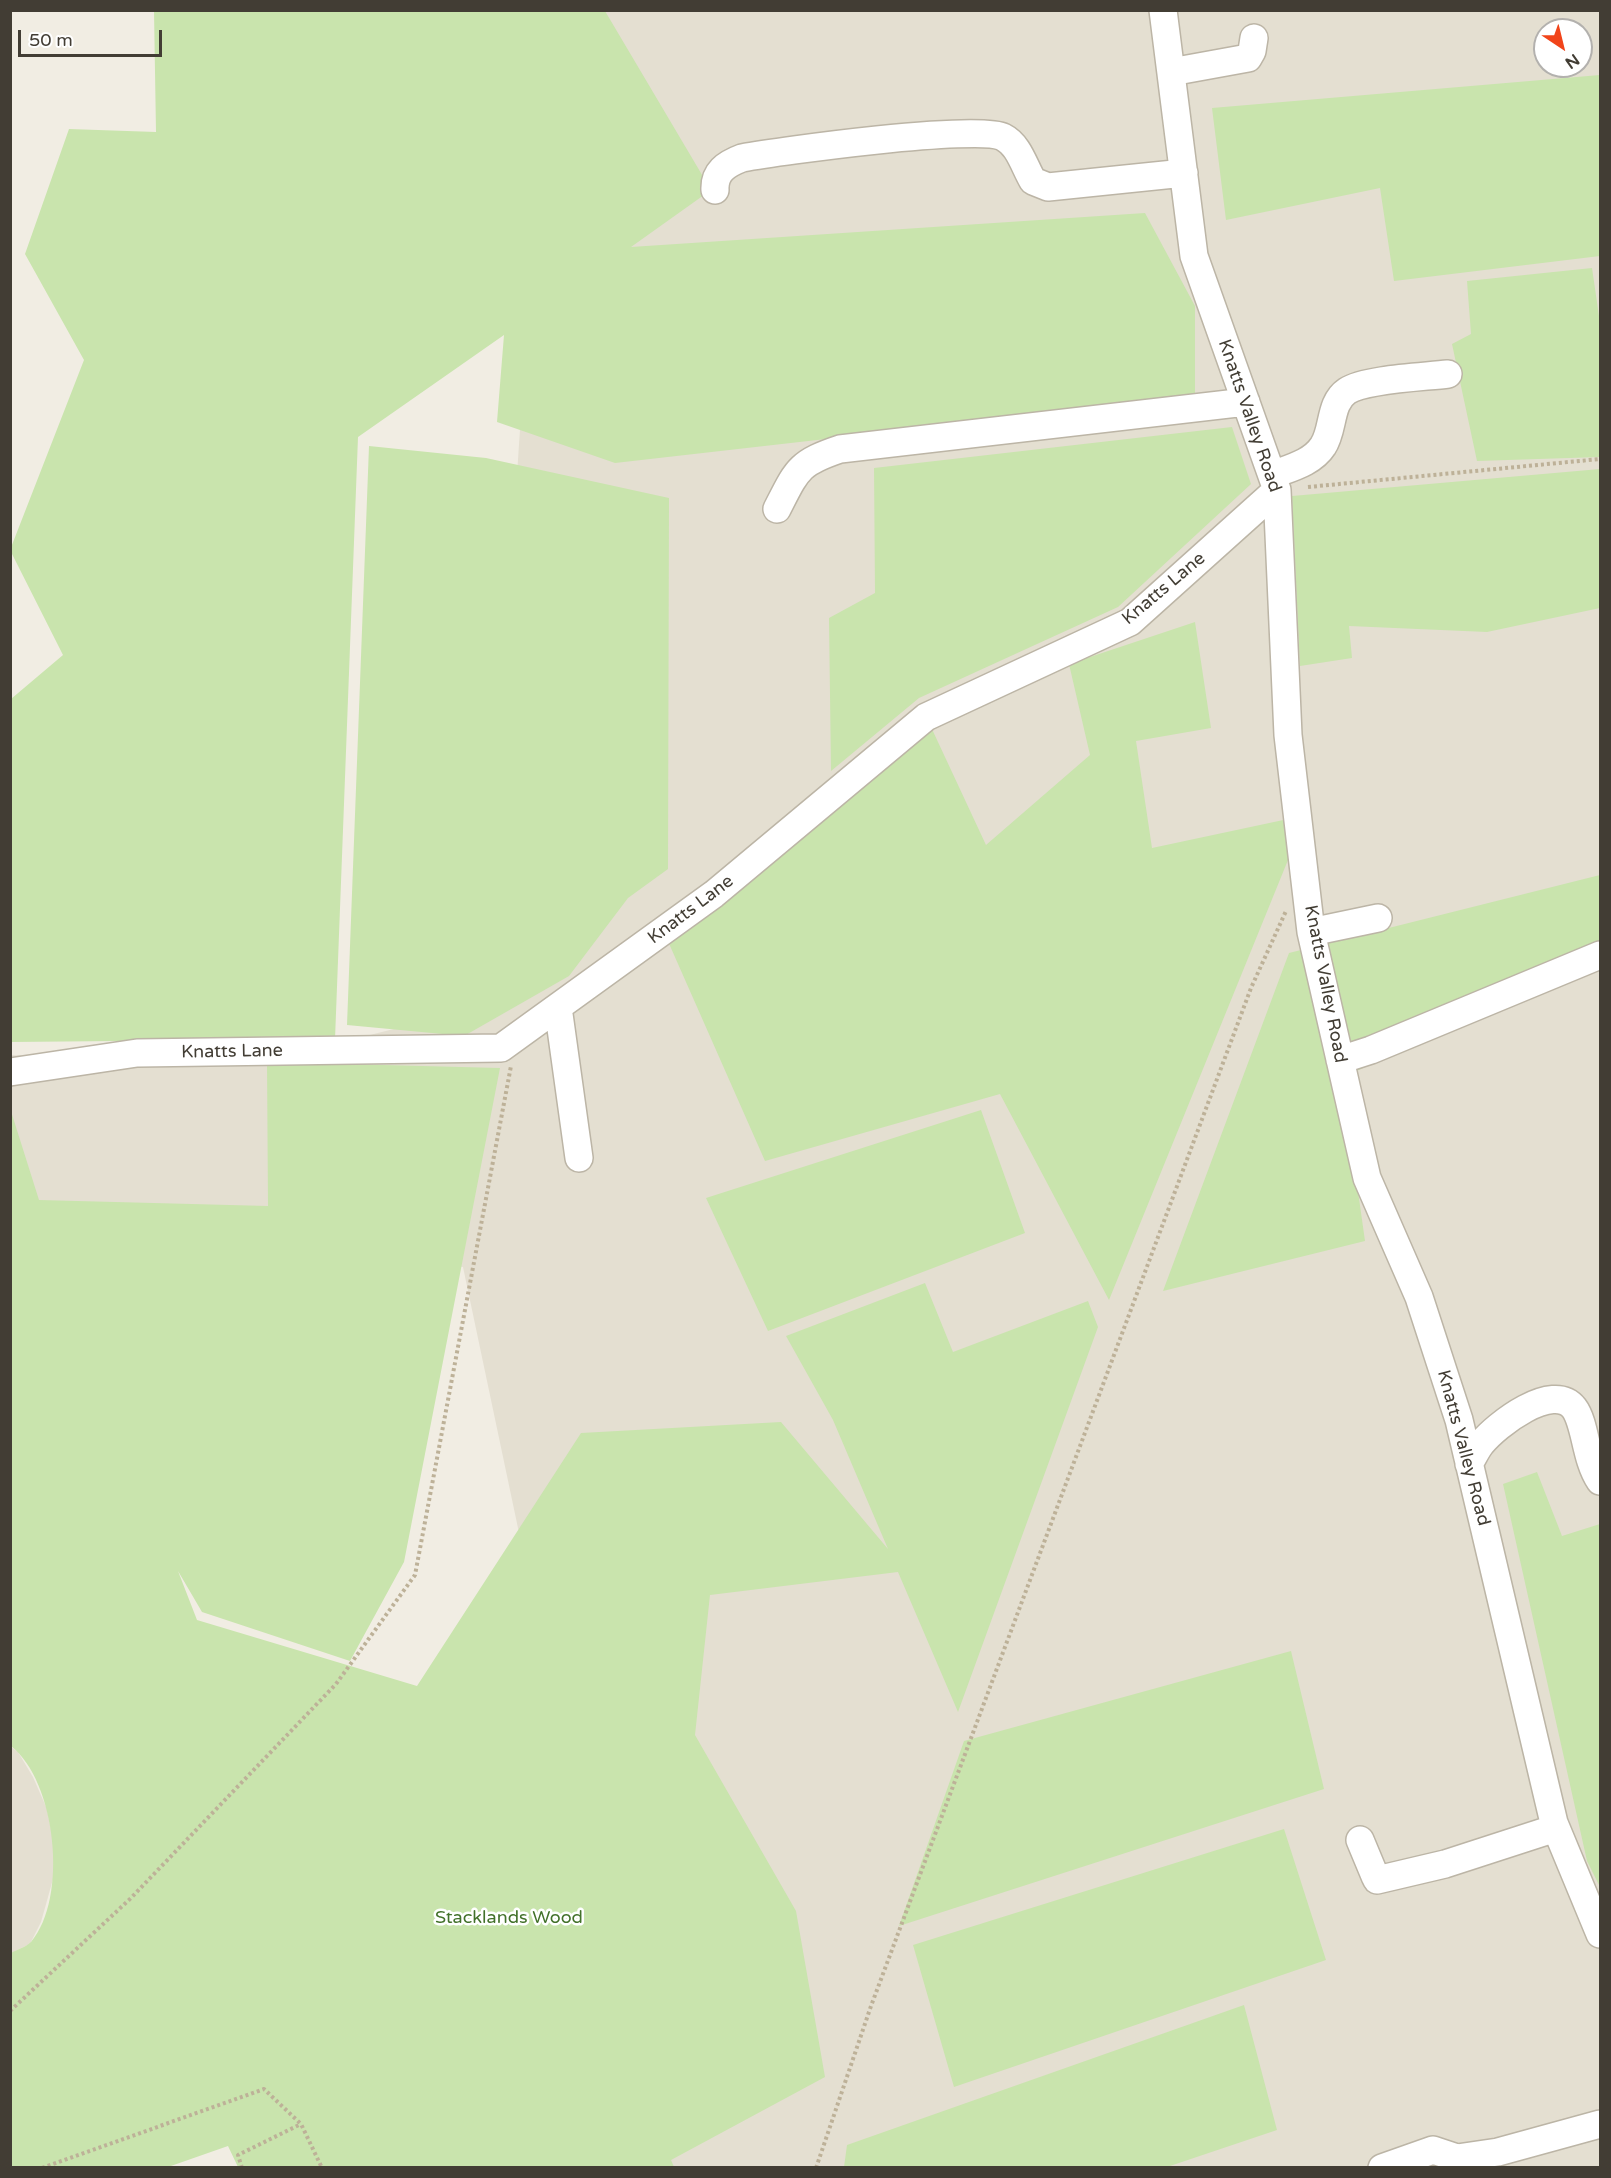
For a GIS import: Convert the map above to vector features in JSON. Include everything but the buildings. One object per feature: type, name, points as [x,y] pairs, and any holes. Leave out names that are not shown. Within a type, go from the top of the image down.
[{"type":"street","name":"Knatts Valley Road","points":[[1163,10],[1194,256],[1274,483],[1288,735],[1311,932],[1340,1060],[1367,1178],[1419,1297],[1459,1420],[1557,1830],[1600,1934]]},
{"type":"street","points":[[1171,72],[1248,58],[1252,51],[1254,38]]},
{"type":"street","points":[[715,190],[714,179],[720,171],[728,163],[742,158],[949,135],[1000,135],[1014,144],[1033,181],[1048,188],[1184,173]]},
{"type":"street","points":[[1274,483],[1306,462],[1324,445],[1336,405],[1346,391],[1365,384],[1448,374]]},
{"type":"street","points":[[777,509],[797,473],[811,459],[840,449],[1246,402]]},
{"type":"street","name":"Knatts Lane","points":[[10,1072],[137,1053],[501,1048],[714,894],[926,717],[1130,622],[1274,483]]},
{"type":"street","points":[[1311,932],[1378,918]]},
{"type":"street","points":[[1340,1060],[1371,1050],[1600,955]]},
{"type":"street","points":[[558,1007],[579,1158]]},
{"type":"street","points":[[1469,1464],[1481,1444],[1499,1427],[1530,1406],[1551,1397],[1564,1399],[1574,1408],[1588,1457],[1600,1481]]},
{"type":"street","points":[[1498,1827],[1557,1830]]},
{"type":"street","points":[[1360,1840],[1377,1880],[1388,1880],[1557,1830]]},
{"type":"street","points":[[1468,1870],[1537,1846],[1557,1830]]},
{"type":"street","points":[[1382,2168],[1433,2150],[1457,2158],[1498,2152],[1600,2124]]},
{"type":"path","points":[[1274,483],[1600,459]]},
{"type":"path","points":[[816,2168],[871,2006],[1251,988],[1290,904]]},
{"type":"path","points":[[10,2012],[131,1898],[336,1684],[415,1575],[517,1036]]},
{"type":"path","points":[[42,2168],[264,2089],[302,2124],[322,2168]]},
{"type":"path","points":[[242,2168],[238,2155],[302,2124]]},
{"type":"shaded area","points":[[504,11],[1600,11],[1600,2167],[661,2167],[645,2131],[463,1267],[11,1225],[11,1055],[251,1065],[481,1007],[541,119]]},
{"type":"shaded area","points":[[10,1746],[18,1752],[33,1777],[47,1809],[54,1845],[55,1872],[41,1922],[30,1944],[11,1953]]},
{"type":"green space","points":[[154,11],[605,11],[711,190],[631,247],[1145,213],[1195,306],[1195,397],[615,463],[497,422],[504,335],[358,437],[335,1039],[11,1042],[11,699],[63,655],[10,550],[84,360],[25,254],[69,129],[156,132]]},
{"type":"green space","points":[[1600,75],[1600,256],[1394,281],[1380,188],[1226,220],[1212,108],[1565,78],[1593,78],[1593,76]]},
{"type":"green space","points":[[1592,268],[1600,323],[1600,457],[1477,461],[1452,344],[1471,334],[1467,281]]},
{"type":"green space","points":[[1232,427],[1251,484],[1118,607],[919,698],[831,771],[829,618],[875,593],[874,468]]},
{"type":"green space","points":[[369,446],[486,458],[669,498],[668,869],[628,898],[569,976],[464,1036],[347,1025]]},
{"type":"green space","points":[[1600,469],[1600,608],[1487,632],[1349,626],[1352,658],[1300,666],[1292,496]]},
{"type":"green space","points":[[1195,622],[1211,728],[1136,741],[1152,848],[1288,819],[1288,860],[1109,1300],[1000,1094],[765,1161],[667,939],[931,727],[986,845],[1090,755],[1069,664]]},
{"type":"green space","points":[[1600,875],[1600,956],[1342,1078],[1365,1241],[1163,1291],[1289,953]]},
{"type":"green space","name":"Stacklands Wood","points":[[267,1062],[500,1068],[404,1562],[350,1661],[202,1612],[178,1571],[197,1620],[417,1686],[581,1433],[781,1422],[888,1549],[833,1420],[786,1336],[925,1283],[953,1352],[1088,1301],[1098,1327],[958,1712],[898,1572],[710,1595],[695,1735],[796,1911],[825,2077],[671,2160],[674,2167],[238,2167],[228,2146],[168,2167],[11,2167],[11,1953],[31,1942],[43,1922],[50,1898],[53,1870],[52,1841],[47,1812],[38,1785],[26,1763],[11,1746],[10,1108],[39,1200],[268,1206]]},
{"type":"green space","points":[[981,1110],[1025,1233],[768,1331],[706,1198]]},
{"type":"green space","points":[[1537,1472],[1562,1536],[1600,1524],[1600,1887],[1587,1861],[1503,1484]]},
{"type":"green space","points":[[1291,1651],[1324,1789],[899,1926],[964,1741]]},
{"type":"green space","points":[[1284,1829],[1326,1960],[954,2087],[913,1945]]},
{"type":"green space","points":[[1244,2005],[1277,2130],[1167,2167],[844,2167],[847,2145]]}]
